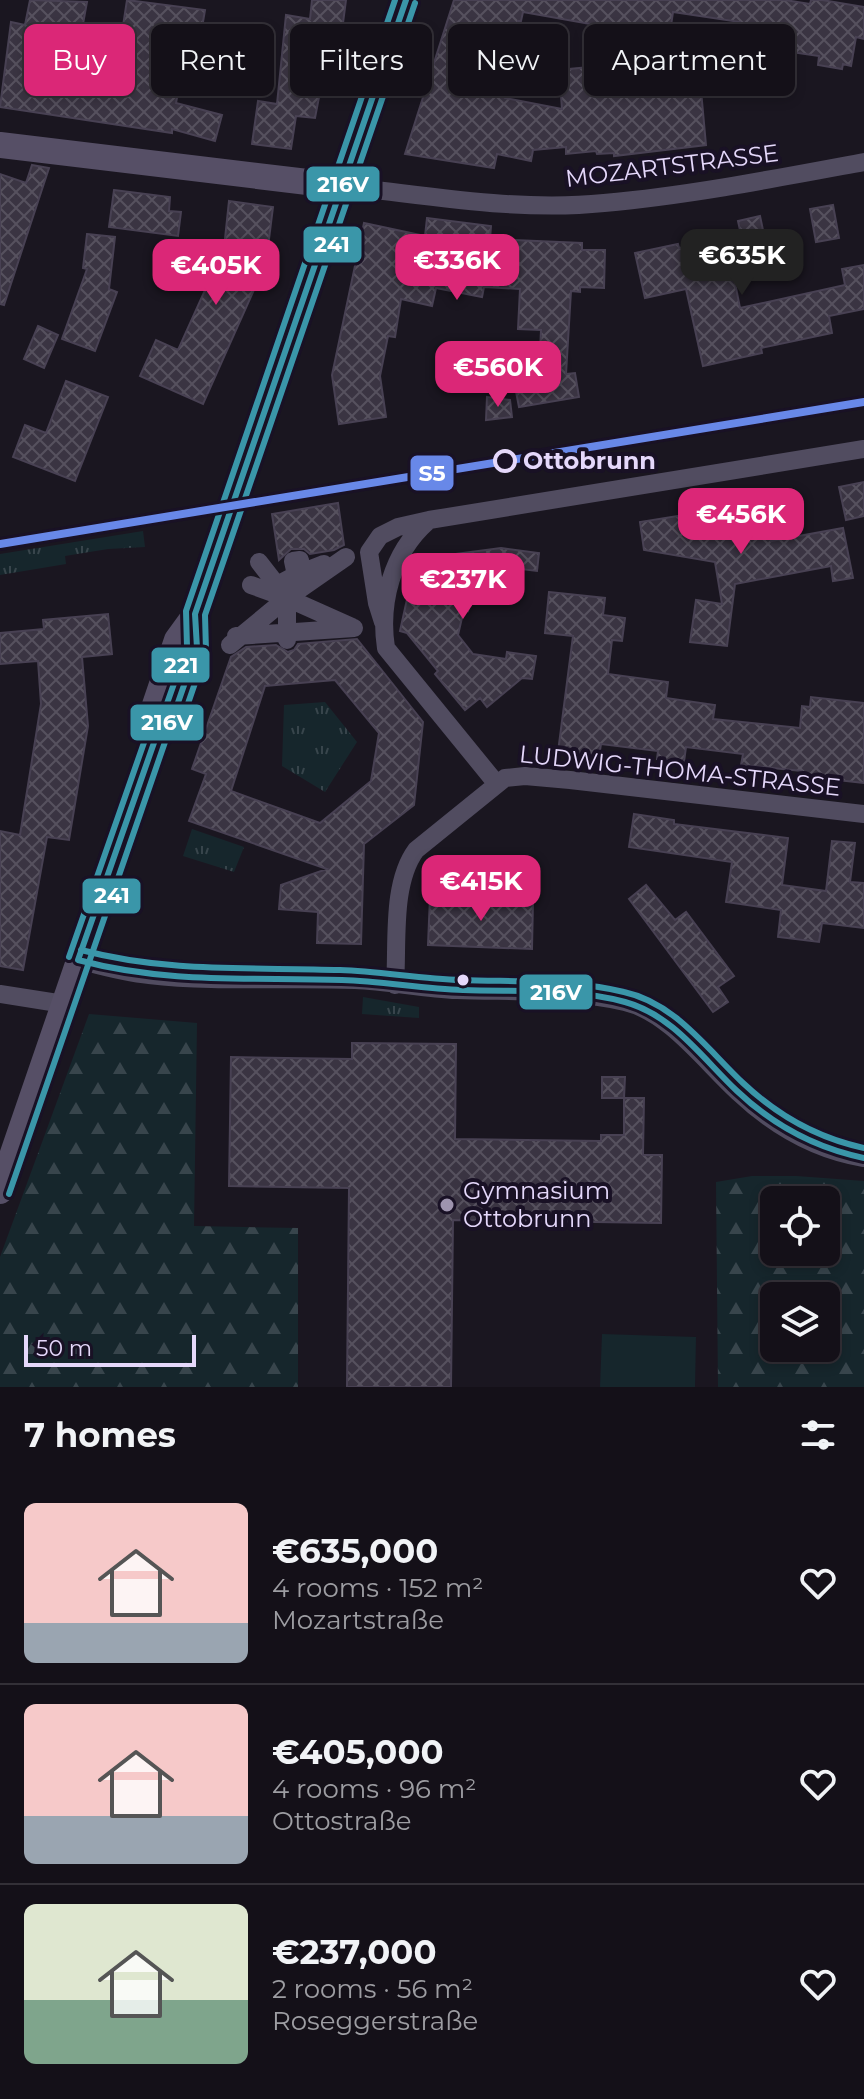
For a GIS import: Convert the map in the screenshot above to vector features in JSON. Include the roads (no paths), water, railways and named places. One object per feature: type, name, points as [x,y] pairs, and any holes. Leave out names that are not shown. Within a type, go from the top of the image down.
[{"type":"street","points":[[0,1191],[156,737],[154,708],[177,640],[193,618],[406,0]]},
{"type":"street","points":[[0,145],[341,186]]},
{"type":"street","name":"MOZARTSTRASSE","points":[[341,186],[502,203],[600,204],[736,185],[864,162]]},
{"type":"street","points":[[496,783],[386,648],[369,552],[380,536],[398,527],[429,520],[864,449]]},
{"type":"street","points":[[383,622],[399,554],[410,537],[429,520]]},
{"type":"street","points":[[259,562],[282,582],[354,628],[287,637],[234,639],[282,582]]},
{"type":"street","points":[[282,582],[287,637]]},
{"type":"street","name":"LUDWIG-THOMA-STRASSE","points":[[395,985],[401,881],[406,863],[416,850],[505,778],[525,776],[864,814]]},
{"type":"street","points":[[78,960],[148,975],[224,980],[359,980],[455,990],[591,995],[630,1003],[658,1019],[693,1047],[769,1119],[832,1152],[864,1158]]},
{"type":"street","points":[[0,994],[64,1004]]},
{"type":"place","name":"Ottobrunn","points":[[505,461]]},
{"type":"place","name":"Gymnasium Ottobrunn","points":[[447,1205]]}]
